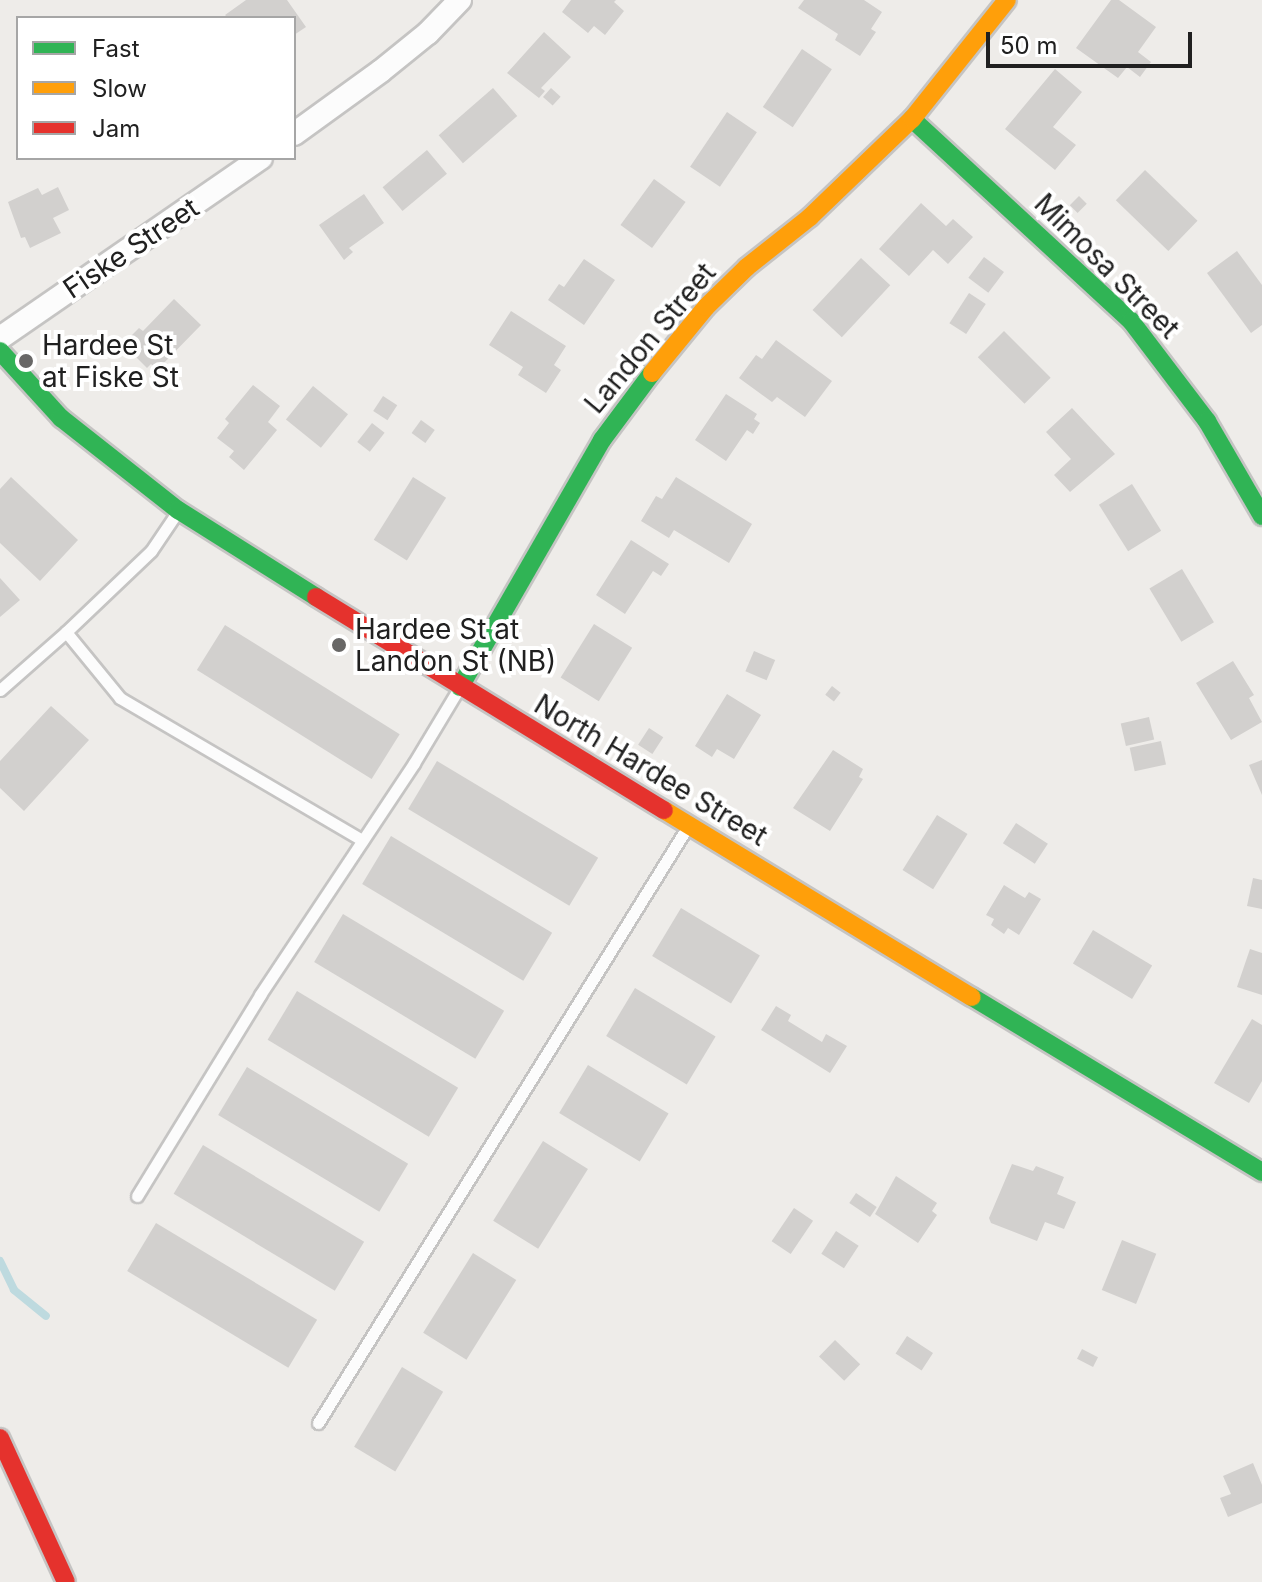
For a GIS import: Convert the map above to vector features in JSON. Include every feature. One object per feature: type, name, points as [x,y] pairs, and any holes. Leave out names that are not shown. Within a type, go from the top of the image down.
[{"type":"main road","name":"Landon Street","points":[[460,687],[573,489],[625,406],[706,307],[747,267],[810,217],[912,119],[1007,0]]},
{"type":"main road","name":"Mimosa Street","points":[[912,119],[1131,321],[1207,421],[1262,516]]},
{"type":"main road","name":"North Hardee Street","points":[[0,351],[61,418],[178,510],[460,687],[688,826],[939,973],[1262,1172]]},
{"type":"main road","points":[[0,1438],[66,1582]]},
{"type":"street","points":[[296,133],[381,71],[460,0]]},
{"type":"street","name":"Fiske Street","points":[[0,338],[258,160]]},
{"type":"lane","points":[[0,690],[151,551],[178,510]]},
{"type":"lane","points":[[66,632],[120,698],[362,840]]},
{"type":"lane","points":[[137,1196],[260,995],[460,687]]},
{"type":"lane","points":[[318,1423],[688,826]]},
{"type":"building","points":[[246,0],[287,0],[306,27],[296,34],[296,16],[225,15]]},
{"type":"building","points":[[571,0],[616,0],[614,2],[624,11],[605,35],[594,26],[588,33],[562,12]]},
{"type":"building","points":[[804,0],[864,0],[882,12],[871,29],[876,32],[860,56],[835,40],[838,34],[798,8]]},
{"type":"building","points":[[1111,0],[1119,0],[1156,27],[1138,52],[1151,62],[1140,77],[1127,67],[1118,78],[1076,48]]},
{"type":"building","points":[[544,32],[571,57],[541,88],[545,91],[539,98],[507,73]]},
{"type":"building","points":[[802,49],[832,69],[793,127],[763,107]]},
{"type":"building","points":[[1055,69],[1082,92],[1053,127],[1076,145],[1055,170],[1005,129]]},
{"type":"building","points":[[493,88],[517,116],[463,163],[439,135]]},
{"type":"building","points":[[551,88],[561,97],[553,106],[543,97]]},
{"type":"building","points":[[727,112],[757,132],[720,187],[690,167]]},
{"type":"building","points":[[427,150],[447,174],[402,211],[383,187]]},
{"type":"building","points":[[1145,170],[1198,221],[1168,251],[1116,200]]},
{"type":"building","points":[[654,179],[686,202],[652,248],[620,225]]},
{"type":"building","points":[[58,187],[69,210],[53,218],[61,233],[30,248],[25,237],[21,238],[8,202],[38,188],[42,195]]},
{"type":"building","points":[[364,194],[384,223],[349,248],[353,252],[344,260],[319,225]]},
{"type":"building","points":[[1079,196],[1087,204],[1078,213],[1070,205]]},
{"type":"building","points":[[921,203],[946,226],[953,219],[973,237],[948,264],[933,250],[909,276],[879,249]]},
{"type":"building","points":[[1237,251],[1262,285],[1262,325],[1251,333],[1207,273]]},
{"type":"building","points":[[984,257],[1004,272],[988,293],[968,278]]},
{"type":"building","points":[[861,258],[890,285],[842,337],[813,310]]},
{"type":"building","points":[[584,259],[615,280],[584,325],[548,300],[559,284],[564,287]]},
{"type":"building","points":[[969,293],[986,304],[966,334],[949,323]]},
{"type":"building","points":[[174,299],[201,325],[157,370],[151,364],[147,368],[123,344],[139,328],[143,331]]},
{"type":"building","points":[[511,311],[566,346],[554,365],[561,370],[546,393],[518,375],[523,367],[489,345]]},
{"type":"building","points":[[1004,331],[1051,378],[1025,404],[978,357]]},
{"type":"building","points":[[776,340],[832,381],[805,417],[777,397],[772,402],[739,378],[756,355],[762,359]]},
{"type":"building","points":[[253,385],[280,406],[268,422],[277,430],[244,470],[229,457],[234,451],[217,438],[229,423],[225,419]]},
{"type":"building","points":[[313,386],[348,414],[321,448],[286,419]]},
{"type":"building","points":[[726,394],[757,414],[754,419],[760,423],[753,434],[747,430],[726,461],[695,440]]},
{"type":"building","points":[[383,396],[397,405],[387,420],[373,411]]},
{"type":"building","points":[[1072,408],[1115,454],[1070,492],[1054,475],[1071,459],[1046,432]]},
{"type":"building","points":[[421,420],[435,430],[425,443],[412,433]]},
{"type":"building","points":[[372,423],[385,433],[370,452],[357,442]]},
{"type":"building","points":[[11,477],[78,540],[40,581],[0,543],[0,489]]},
{"type":"building","points":[[413,477],[446,498],[407,560],[374,540]]},
{"type":"building","points":[[676,477],[752,524],[729,563],[674,530],[669,538],[641,521],[656,496],[662,499]]},
{"type":"building","points":[[1132,484],[1161,531],[1128,551],[1099,505]]},
{"type":"building","points":[[631,540],[669,564],[661,576],[653,571],[625,614],[596,595]]},
{"type":"building","points":[[1182,569],[1214,622],[1181,642],[1149,589]]},
{"type":"building","points":[[0,578],[20,600],[0,617]]},
{"type":"building","points":[[594,624],[632,648],[599,701],[561,677]]},
{"type":"building","points":[[225,625],[400,734],[372,779],[197,670]]},
{"type":"building","points":[[754,651],[775,660],[767,680],[745,671]]},
{"type":"building","points":[[1233,661],[1254,695],[1249,698],[1262,722],[1231,740],[1196,683]]},
{"type":"building","points":[[832,686],[841,693],[834,701],[825,695]]},
{"type":"building","points":[[727,694],[761,715],[734,759],[717,749],[712,757],[695,746]]},
{"type":"building","points":[[51,706],[89,740],[24,811],[0,788],[0,761]]},
{"type":"building","points":[[1149,717],[1154,739],[1126,746],[1121,724]]},
{"type":"building","points":[[649,728],[663,737],[652,754],[638,745]]},
{"type":"building","points":[[1161,741],[1166,764],[1135,771],[1130,748]]},
{"type":"building","points":[[833,750],[863,769],[859,777],[863,779],[830,831],[793,808]]},
{"type":"building","points":[[1262,760],[1262,795],[1249,765]]},
{"type":"building","points":[[437,761],[598,858],[569,906],[408,809]]},
{"type":"building","points":[[937,815],[968,834],[933,889],[903,870]]},
{"type":"building","points":[[1016,823],[1048,844],[1035,864],[1003,843]]},
{"type":"building","points":[[391,836],[552,933],[523,981],[362,884]]},
{"type":"building","points":[[1253,878],[1262,880],[1262,909],[1247,906]]},
{"type":"building","points":[[1004,885],[1025,898],[1029,892],[1041,899],[1019,935],[1008,928],[1004,934],[991,925],[994,919],[986,915]]},
{"type":"building","points":[[681,908],[760,955],[731,1003],[652,956]]},
{"type":"building","points":[[343,914],[504,1011],[475,1059],[314,962]]},
{"type":"building","points":[[1093,930],[1152,966],[1132,999],[1073,963]]},
{"type":"building","points":[[1250,949],[1262,953],[1262,995],[1237,987]]},
{"type":"building","points":[[635,988],[716,1036],[687,1084],[606,1036]]},
{"type":"building","points":[[297,991],[458,1088],[429,1137],[268,1040]]},
{"type":"building","points":[[776,1006],[791,1015],[788,1021],[822,1042],[826,1034],[847,1046],[830,1073],[761,1030]]},
{"type":"building","points":[[1252,1019],[1262,1025],[1262,1081],[1249,1103],[1214,1083]]},
{"type":"building","points":[[588,1065],[669,1113],[640,1161],[559,1113]]},
{"type":"building","points":[[247,1067],[408,1164],[379,1212],[218,1115]]},
{"type":"building","points":[[543,1141],[588,1169],[538,1249],[493,1221]]},
{"type":"building","points":[[203,1145],[364,1242],[335,1291],[174,1194]]},
{"type":"building","points":[[1012,1164],[1033,1171],[1036,1166],[1064,1177],[1057,1194],[1076,1202],[1064,1229],[1045,1222],[1037,1241],[991,1223],[989,1218]]},
{"type":"building","points":[[896,1176],[937,1203],[932,1211],[937,1215],[918,1243],[875,1214]]},
{"type":"building","points":[[856,1193],[877,1207],[870,1217],[849,1203]]},
{"type":"building","points":[[794,1208],[813,1221],[791,1254],[772,1241]]},
{"type":"building","points":[[156,1223],[317,1320],[288,1368],[127,1271]]},
{"type":"building","points":[[836,1231],[859,1246],[844,1268],[821,1254]]},
{"type":"building","points":[[1122,1240],[1156,1254],[1136,1304],[1102,1290]]},
{"type":"building","points":[[473,1253],[516,1280],[466,1360],[423,1333]]},
{"type":"building","points":[[907,1336],[933,1353],[922,1370],[896,1354]]},
{"type":"building","points":[[835,1340],[860,1364],[844,1381],[819,1357]]},
{"type":"building","points":[[1082,1349],[1098,1357],[1093,1367],[1077,1359]]},
{"type":"building","points":[[402,1367],[443,1392],[395,1471],[354,1447]]},
{"type":"building","points":[[1253,1463],[1262,1485],[1262,1503],[1228,1517],[1220,1498],[1231,1494],[1223,1476]]},
{"type":"waterway","points":[[0,1261],[14,1290],[46,1316]]},
{"type":"traffic: fast","points":[[912,119],[1131,321],[1207,421],[1262,516]]},
{"type":"traffic: fast","points":[[0,351],[61,418],[178,510],[316,597]]},
{"type":"traffic: fast","points":[[460,687],[602,440],[652,373]]},
{"type":"traffic: fast","points":[[972,997],[1262,1172]]},
{"type":"traffic: slow","points":[[652,373],[706,307],[747,267],[810,217],[912,119],[1007,0]]},
{"type":"traffic: slow","points":[[664,810],[972,997]]},
{"type":"traffic: jam","points":[[316,597],[664,810]]},
{"type":"traffic: jam","points":[[0,1438],[66,1582]]},
{"type":"place","name":"Hardee St at Fiske St","points":[[26,361]]},
{"type":"place","name":"Hardee St at Landon St (NB)","points":[[339,645]]}]
